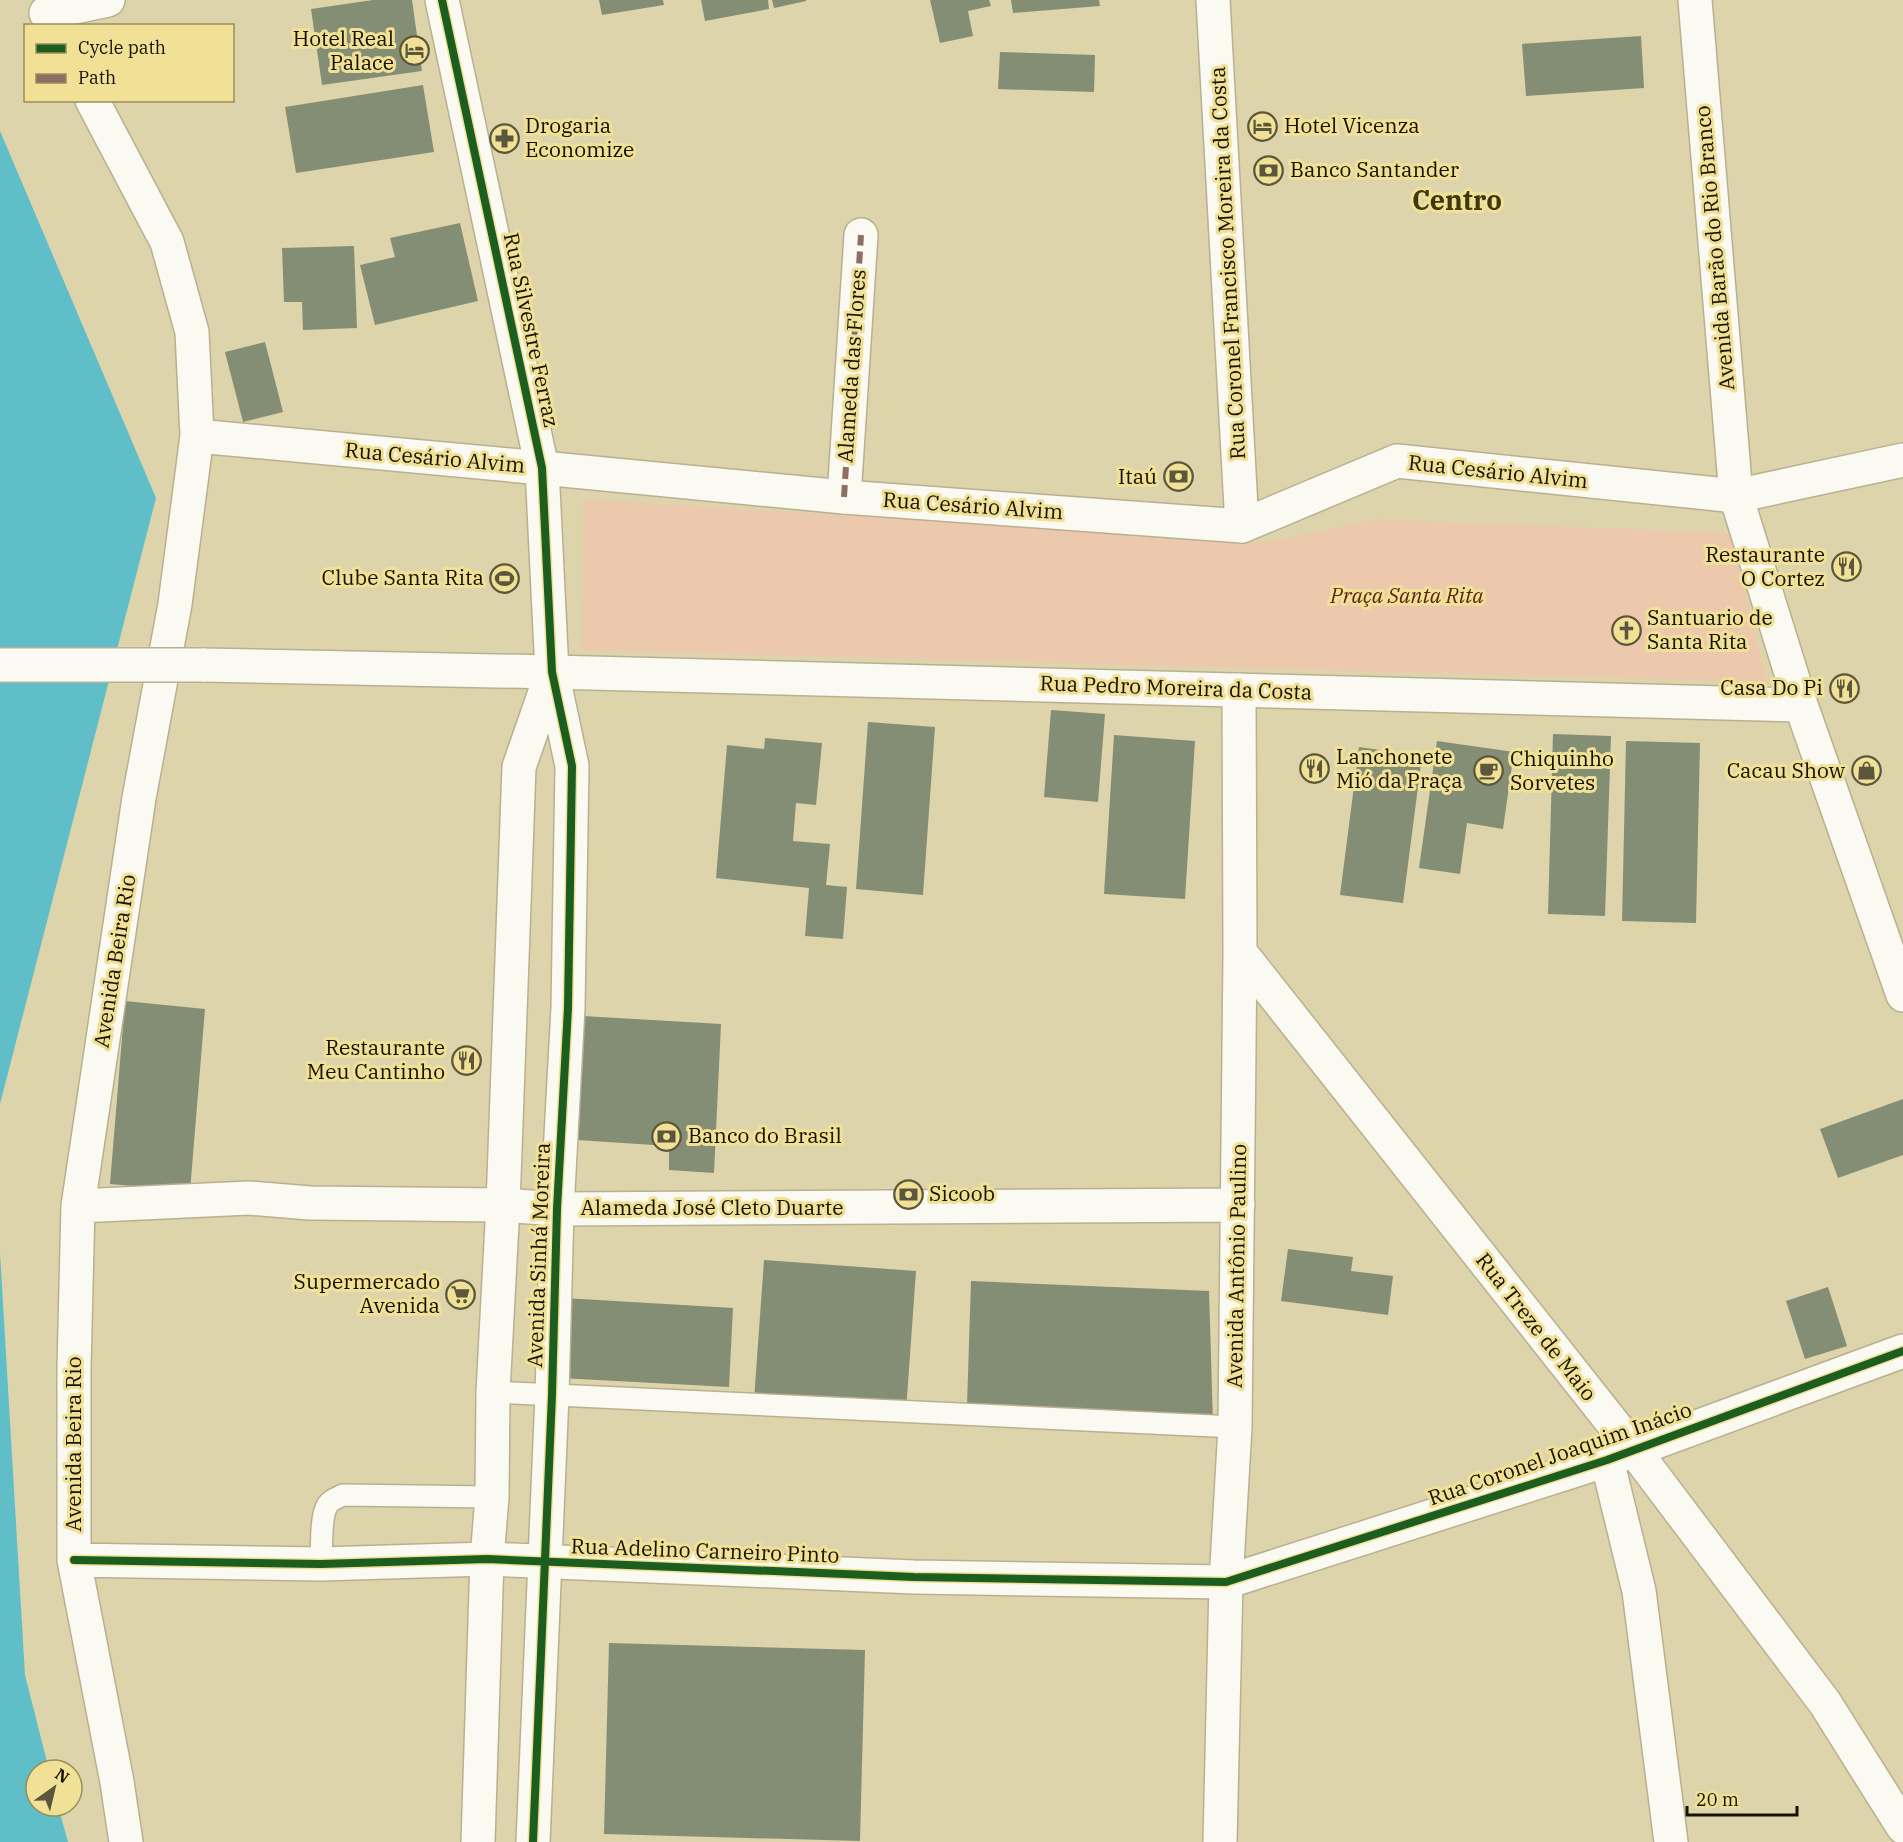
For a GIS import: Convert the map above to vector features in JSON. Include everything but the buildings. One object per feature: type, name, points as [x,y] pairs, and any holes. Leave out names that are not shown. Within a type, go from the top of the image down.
[{"type":"street","points":[[46,13],[108,0]]},
{"type":"street","name":"Rua Silvestre Ferraz","points":[[442,0],[542,468],[552,672]]},
{"type":"street","name":"Rua Coronel Francisco Moreira da Costa","points":[[1213,0],[1242,526]]},
{"type":"street","name":"Avenida Barão do Rio Branco","points":[[1695,0],[1736,496]]},
{"type":"street","name":"Avenida Beira Rio","points":[[93,102],[166,242],[192,332],[197,436],[175,604],[139,798],[78,1206],[74,1366],[74,1560],[117,1782],[126,1842]]},
{"type":"street","name":"Alameda das Flores","points":[[844,497],[861,235]]},
{"type":"street","name":"Rua Cesário Alvim","points":[[197,436],[844,497],[1242,526],[1397,461],[1736,496],[1903,460]]},
{"type":"street","points":[[1736,496],[1801,705],[1903,995]]},
{"type":"street","name":"Rua Pedro Moreira da Costa","points":[[0,665],[202,665],[552,672],[1801,705]]},
{"type":"street","name":"Avenida Sinhá Moreira","points":[[478,1842],[487,1559],[492,1497],[493,1392],[504,1205],[519,767],[552,672]]},
{"type":"street","name":"Avenida Sinhá Moreira","points":[[533,1842],[552,1395],[557,1209],[568,1008],[572,766],[552,672]]},
{"type":"street","name":"Avenida Antônio Paulino","points":[[1220,1842],[1226,1582],[1235,1427],[1240,952],[1239,690]]},
{"type":"street","name":"Rua Treze de Maio","points":[[1240,952],[1620,1455],[1825,1703],[1903,1827]]},
{"type":"street","name":"Alameda José Cleto Duarte","points":[[78,1206],[249,1198],[310,1203],[504,1205],[557,1209],[1238,1205]]},
{"type":"street","name":"Rua Coronel Joaquim Inácio","points":[[1226,1582],[1620,1455],[1903,1352]]},
{"type":"street","points":[[1620,1455],[1671,1842]]},
{"type":"street","name":"Rua Adelino Carneiro Pinto","points":[[74,1560],[321,1564],[487,1559],[914,1577],[1226,1582]]},
{"type":"lane","points":[[493,1392],[1235,1427]]},
{"type":"lane","points":[[321,1564],[324,1515],[327,1505],[335,1498],[343,1496],[492,1497]]},
{"type":"green space","name":"Praça Santa Rita","points":[[583,499],[1267,542],[1377,519],[1731,533],[1767,682],[582,650]]},
{"type":"water","points":[[0,131],[156,498],[0,1104]]},
{"type":"water","points":[[0,1253],[25,1675],[46,1758],[24,1758],[24,1818],[61,1818],[68,1842],[0,1842]]},
{"type":"marked path","points":[[844,497],[861,235]]},
{"type":"cycle path","points":[[442,0],[542,468],[552,672],[572,766],[568,1008],[557,1209],[552,1395],[533,1842]]},
{"type":"cycle path","points":[[74,1560],[321,1564],[487,1559],[914,1577],[1226,1582],[1607,1460],[1903,1351]]},
{"type":"place","name":"Hotel Real Palace","points":[[415,51]]},
{"type":"place","name":"Hotel Vicenza","points":[[1263,126]]},
{"type":"place","name":"Drogaria Economize","points":[[504,138]]},
{"type":"place","name":"Banco Santander","points":[[1269,170]]},
{"type":"place","name":"Itaú","points":[[1178,477]]},
{"type":"place","name":"Restaurante O Cortez","points":[[1846,567]]},
{"type":"place","name":"Clube Santa Rita","points":[[505,578]]},
{"type":"place","name":"Santuario de Santa Rita","points":[[1626,630]]},
{"type":"place","name":"Casa Do Pi","points":[[1844,688]]},
{"type":"place","name":"Lanchonete Mió da Praça","points":[[1315,769]]},
{"type":"place","name":"Chiquinho Sorvetes","points":[[1489,771]]},
{"type":"place","name":"Cacau Show","points":[[1866,771]]},
{"type":"place","name":"Restaurante Meu Cantinho","points":[[466,1060]]},
{"type":"place","name":"Banco do Brasil","points":[[667,1136]]},
{"type":"place","name":"Sicoob","points":[[908,1194]]},
{"type":"place","name":"Supermercado Avenida","points":[[461,1294]]},
{"type":"district","name":"Centro","points":[[1457,201]]}]
